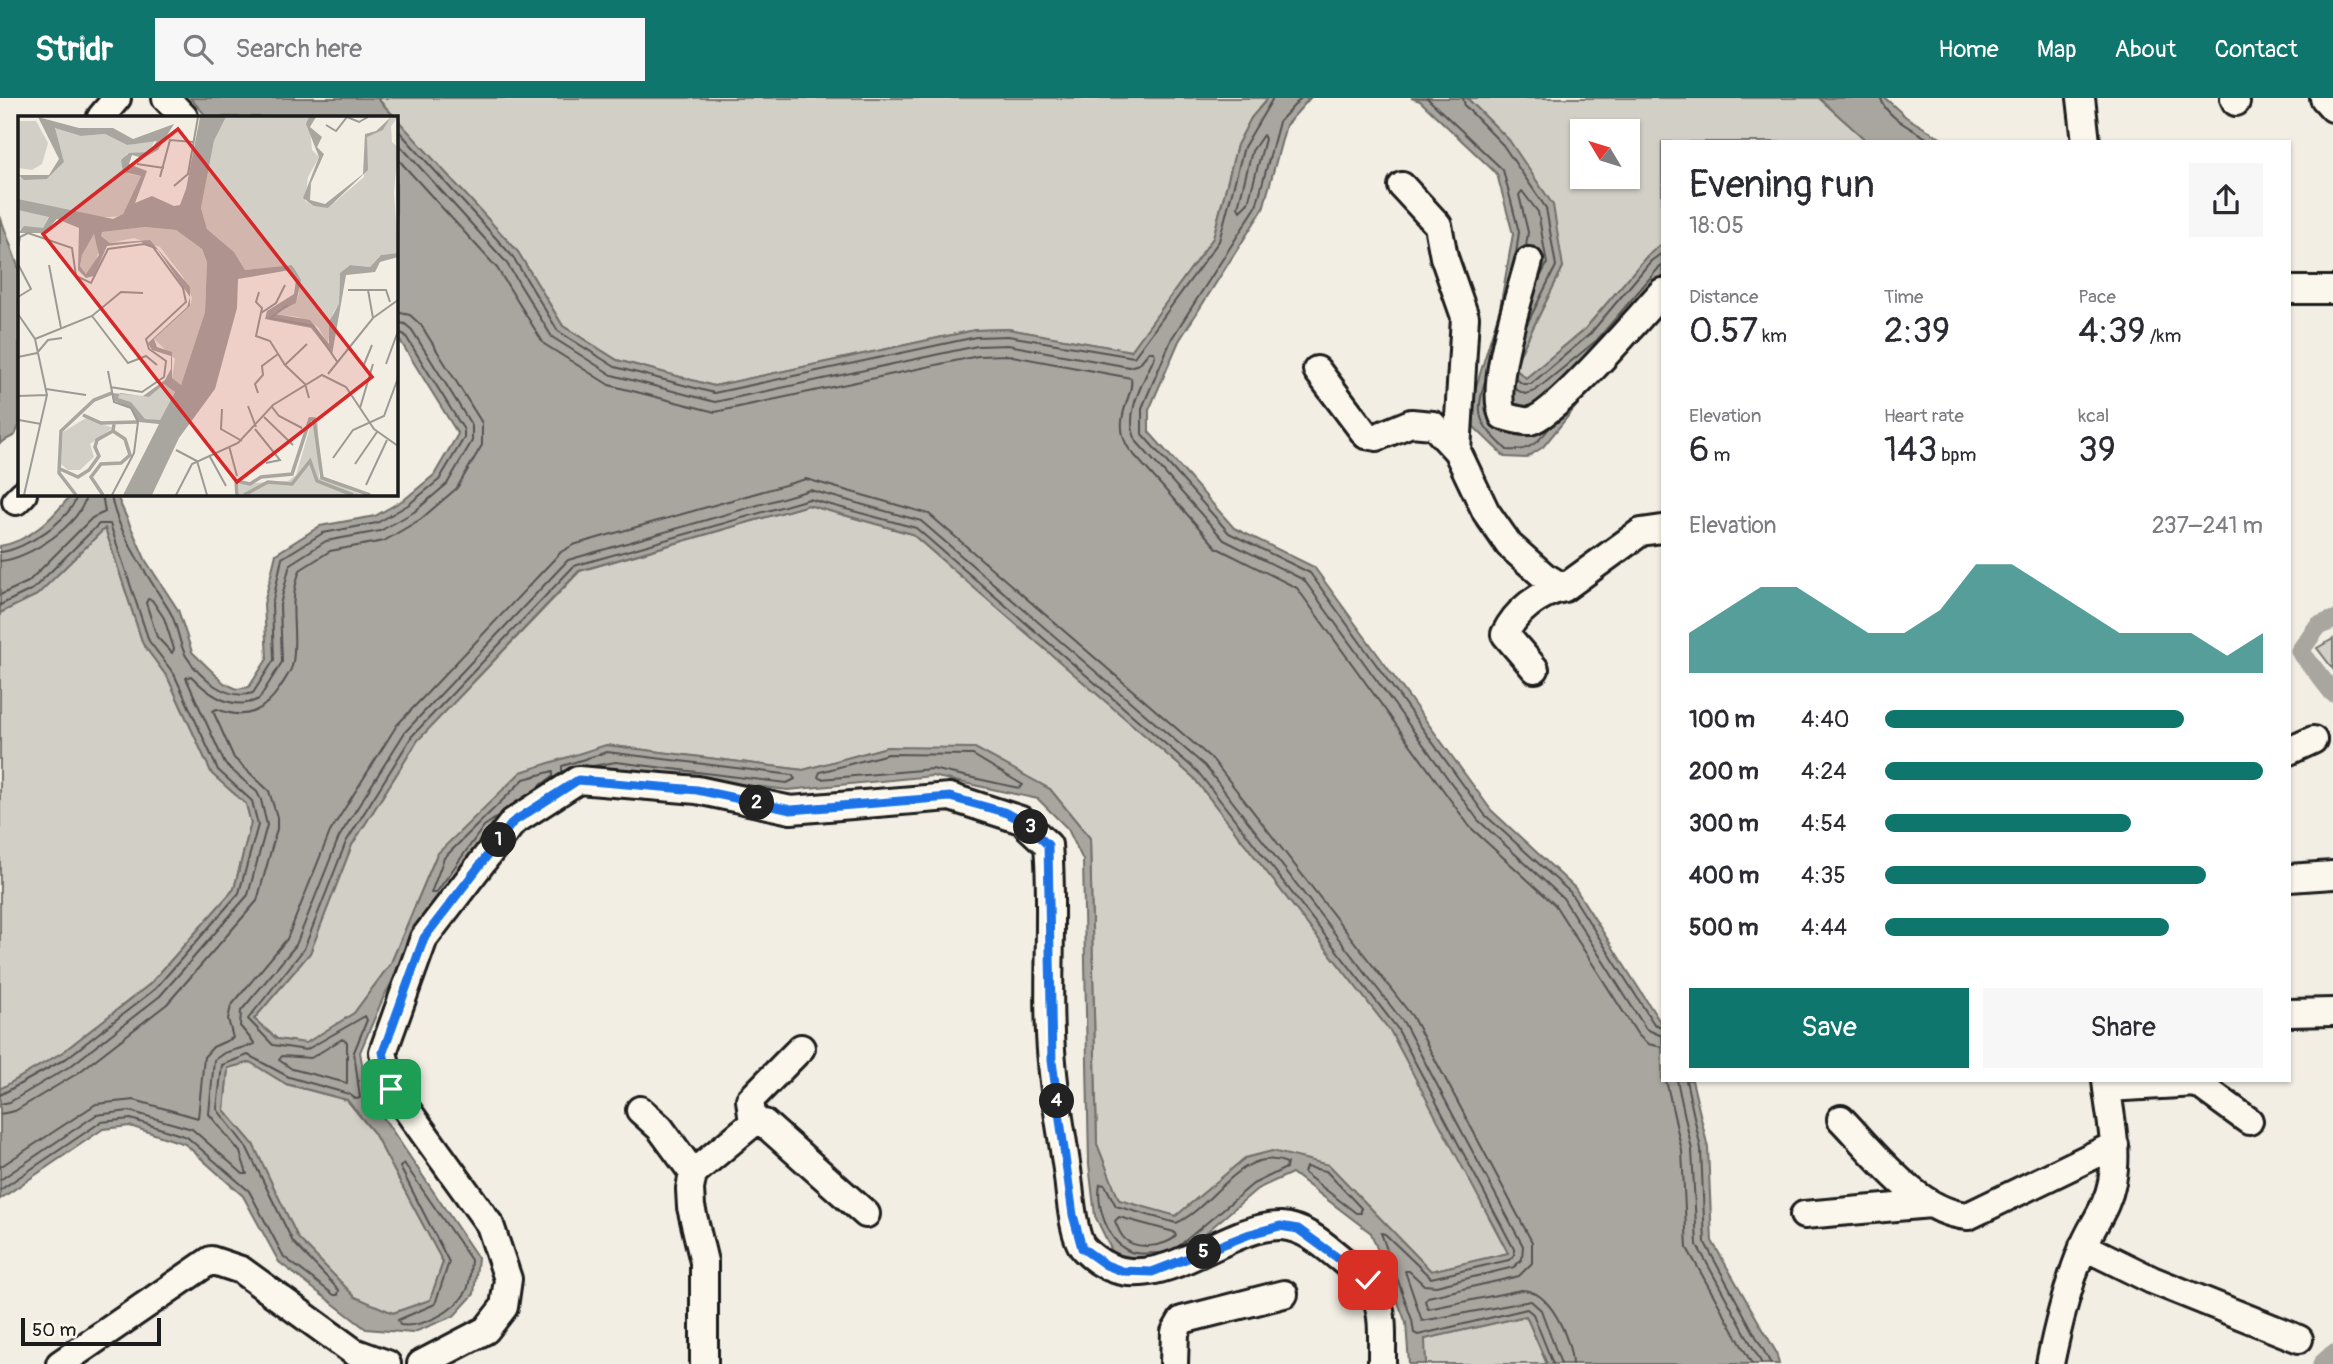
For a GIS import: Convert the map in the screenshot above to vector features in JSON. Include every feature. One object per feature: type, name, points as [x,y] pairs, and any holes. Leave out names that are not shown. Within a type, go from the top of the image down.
[{"type":"street","points":[[102,116],[117,98]]},
{"type":"street","points":[[166,98],[183,116]]},
{"type":"street","points":[[2324,98],[2333,108]]},
{"type":"street","points":[[2085,99],[2086,140]]},
{"type":"street","points":[[1402,186],[1438,225],[1444,257],[1465,317],[1457,451]]},
{"type":"street","points":[[1529,261],[1504,356],[1499,406],[1503,416],[1523,421],[1532,421],[1569,393],[1661,293]]},
{"type":"street","points":[[2291,290],[2333,290]]},
{"type":"street","points":[[1317,370],[1366,435],[1377,438],[1411,423],[1433,425],[1457,451],[1486,512],[1509,545],[1544,576],[1564,588]]},
{"type":"street","points":[[1535,669],[1505,634],[1512,619],[1546,592],[1564,588],[1641,532],[1661,529]]},
{"type":"street","points":[[2291,750],[2313,740]]},
{"type":"street","points":[[421,1364],[485,1330],[504,1307],[509,1279],[490,1225],[391,1089],[383,1052],[424,938],[513,822],[578,780],[697,790],[791,810],[950,797],[1004,812],[1038,833],[1048,845],[1052,1061],[1073,1215],[1082,1248],[1106,1265],[1122,1271],[1152,1272],[1250,1234],[1280,1226],[1298,1229],[1368,1280],[1382,1311],[1382,1364]]},
{"type":"street","points":[[2291,878],[2333,875]]},
{"type":"street","points":[[2291,1013],[2333,1012]]},
{"type":"street","points":[[753,1124],[750,1100],[801,1048]]},
{"type":"street","points":[[2050,1364],[2064,1299],[2083,1246],[2102,1216],[2113,1181],[2115,1145],[2107,1084],[2197,1083],[2249,1121]]},
{"type":"street","points":[[640,1110],[660,1128],[693,1173]]},
{"type":"street","points":[[1841,1119],[1919,1197],[1950,1215],[1968,1216],[2115,1145]]},
{"type":"street","points":[[704,1364],[704,1262],[691,1207],[693,1173],[753,1124],[764,1123],[866,1214]]},
{"type":"street","points":[[1804,1215],[1931,1204]]},
{"type":"street","points":[[2083,1246],[2152,1280],[2299,1339]]},
{"type":"street","points":[[60,1364],[211,1260],[241,1270],[354,1352],[387,1364]]},
{"type":"street","points":[[1174,1364],[1175,1332],[1182,1320],[1284,1294]]},
{"type":"shaded area","points":[[377,98],[1268,98],[1251,118],[1237,145],[1213,238],[1131,351],[1008,329],[975,330],[714,386],[617,360],[563,326],[518,252],[397,120],[397,116],[393,116]]},
{"type":"shaded area","points":[[1467,98],[1819,98],[1866,140],[1661,140],[1661,245],[1647,256],[1585,329],[1526,378],[1515,369],[1563,267],[1509,140]]},
{"type":"shaded area","points":[[808,505],[912,534],[1193,777],[1391,1032],[1509,1253],[1431,1271],[1329,1165],[1245,1158],[1176,1216],[1119,1200],[1097,1144],[1090,838],[1050,789],[887,747],[804,770],[606,745],[437,854],[391,963],[354,1013],[306,1044],[277,1039],[254,1019],[310,953],[352,845],[418,740],[580,571]]},
{"type":"shaded area","points":[[105,528],[143,644],[168,678],[212,774],[246,804],[251,823],[234,889],[150,984],[63,1052],[0,1089],[0,613],[37,595]]},
{"type":"shaded area","points":[[2333,639],[2333,669],[2317,648]]},
{"type":"shaded area","points":[[250,1062],[286,1084],[347,1100],[374,1133],[443,1262],[430,1300],[393,1313],[355,1297],[298,1238],[253,1144],[224,1110],[228,1068]]},
{"type":"shaded area","points":[[1526,1316],[1547,1364],[1426,1364],[1424,1339]]},
{"type":"water","points":[[190,98],[377,98],[394,116],[206,116]]},
{"type":"water","points":[[1268,98],[1310,98],[1286,125],[1263,209],[1179,341],[1149,410],[1149,432],[1234,528],[1314,567],[1491,810],[1575,888],[1661,1023],[1661,1082],[1692,1082],[1708,1148],[1712,1241],[1776,1352],[1779,1364],[1547,1364],[1526,1316],[1425,1339],[1426,1364],[1409,1364],[1406,1323],[1371,1233],[1292,1173],[1257,1189],[1174,1260],[1133,1261],[1112,1251],[1095,1216],[1089,1164],[1083,860],[1068,829],[1038,799],[932,776],[788,790],[615,769],[558,781],[441,897],[384,996],[360,1052],[367,1093],[478,1258],[474,1294],[454,1316],[412,1333],[366,1329],[279,1262],[243,1196],[185,1144],[130,1126],[103,1129],[0,1199],[0,1089],[63,1052],[150,984],[234,889],[251,823],[246,804],[212,774],[168,678],[143,644],[105,528],[37,595],[0,613],[0,546],[31,533],[49,519],[71,495],[116,495],[146,561],[178,610],[192,652],[224,683],[237,689],[249,687],[267,659],[264,604],[276,554],[320,526],[375,516],[405,499],[434,475],[458,434],[397,336],[397,119],[518,252],[563,326],[617,360],[714,386],[975,330],[1008,329],[1131,351],[1213,238],[1237,145],[1251,118]],"holes":[[[808,505],[912,534],[1193,777],[1391,1032],[1508,1253],[1431,1271],[1329,1165],[1272,1151],[1245,1158],[1176,1216],[1119,1200],[1097,1144],[1090,838],[1050,789],[975,748],[887,747],[803,770],[606,745],[521,772],[437,854],[391,963],[354,1013],[306,1043],[277,1039],[254,1019],[310,953],[352,845],[418,740],[579,571]],[[250,1062],[286,1084],[347,1100],[374,1133],[443,1262],[430,1300],[393,1313],[355,1297],[298,1238],[253,1144],[224,1110],[228,1068]]]},
{"type":"water","points":[[1411,98],[1467,98],[1509,140],[1553,205],[1563,267],[1515,369],[1526,378],[1585,329],[1647,256],[1661,245],[1661,302],[1543,447],[1526,458],[1505,457],[1474,427],[1470,407],[1500,308],[1513,234],[1497,174],[1420,101]]},
{"type":"water","points":[[1819,98],[1885,98],[1906,117],[1944,140],[1866,140]]},
{"type":"water","points":[[0,216],[18,266],[18,428],[15,435],[0,443]]},
{"type":"waterway","points":[[2333,620],[2318,626],[2300,651],[2333,693]]},
{"type":"waterway","points":[[2322,1364],[2333,1354]]},
{"type":"route","points":[[391,1089],[383,1052],[424,938],[513,822],[578,780],[697,790],[791,810],[950,797],[1004,812],[1021,820],[1048,845],[1052,1061],[1073,1215],[1082,1248],[1106,1265],[1122,1271],[1152,1272],[1250,1234],[1280,1226],[1298,1229],[1368,1280]]}]
